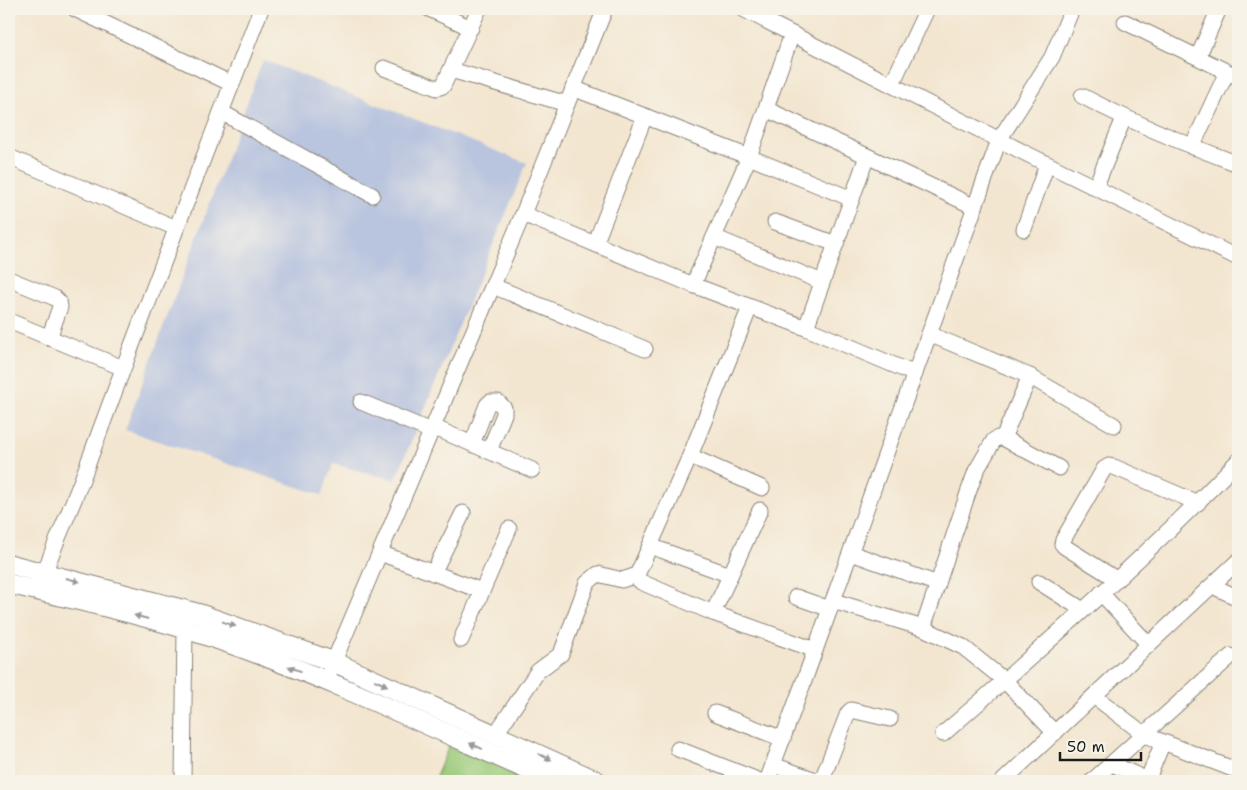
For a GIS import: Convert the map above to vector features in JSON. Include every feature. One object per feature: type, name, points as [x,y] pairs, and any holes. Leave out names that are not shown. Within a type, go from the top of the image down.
[{"type":"main road","points":[[9,564],[200,614],[334,662],[597,781]]},
{"type":"main road","points":[[10,587],[39,591],[185,629],[228,643],[326,680],[553,781]]},
{"type":"main road","points":[[515,764],[523,747]]},
{"type":"street","points":[[75,9],[232,84]]},
{"type":"street","points":[[39,591],[50,554],[85,472],[176,228],[261,9]]},
{"type":"street","points":[[429,9],[471,28]]},
{"type":"street","points":[[384,68],[436,88],[443,86],[479,9]]},
{"type":"street","points":[[743,9],[999,140],[1238,258]]},
{"type":"street","points":[[892,84],[926,9]]},
{"type":"street","points":[[767,781],[999,140],[1052,57],[1072,9]]},
{"type":"street","points":[[1198,58],[1219,9]]},
{"type":"street","points":[[326,680],[523,214],[602,10]]},
{"type":"street","points":[[1125,22],[1233,74],[1192,147]]},
{"type":"street","points":[[693,285],[749,157],[792,34]]},
{"type":"street","points":[[451,70],[567,104]]},
{"type":"street","points":[[573,88],[852,199]]},
{"type":"street","points":[[1082,96],[1124,118],[1238,164]]},
{"type":"street","points":[[766,108],[975,207]]},
{"type":"street","points":[[221,112],[372,195]]},
{"type":"street","points":[[595,244],[645,116]]},
{"type":"street","points":[[1095,188],[1124,118]]},
{"type":"street","points":[[806,328],[867,156]]},
{"type":"street","points":[[9,157],[176,228]]},
{"type":"street","points":[[1024,228],[1047,164]]},
{"type":"street","points":[[523,214],[915,374]]},
{"type":"street","points":[[775,222],[836,244]]},
{"type":"street","points":[[714,237],[822,282]]},
{"type":"street","points":[[9,279],[55,298],[60,302],[49,338]]},
{"type":"street","points":[[493,286],[645,349]]},
{"type":"street","points":[[495,735],[538,671],[560,654],[587,583],[598,574],[622,580],[637,575],[690,456],[750,307]]},
{"type":"street","points":[[9,321],[124,368]]},
{"type":"street","points":[[929,334],[1030,376],[1114,426]]},
{"type":"street","points":[[1002,438],[1030,376]]},
{"type":"street","points":[[361,402],[472,444],[532,470]]},
{"type":"street","points":[[472,444],[487,404],[498,402],[504,408],[504,414],[489,452]]},
{"type":"street","points":[[923,628],[968,493],[976,472],[994,440],[1002,438],[1059,468]]},
{"type":"street","points":[[690,456],[762,488]]},
{"type":"street","points":[[943,734],[1083,610],[1198,503],[1238,462]]},
{"type":"street","points":[[1116,579],[1062,544],[1104,469],[1109,466],[1114,467],[1198,503]]},
{"type":"street","points":[[713,613],[760,510]]},
{"type":"street","points":[[433,572],[463,514]]},
{"type":"street","points":[[461,640],[509,529]]},
{"type":"street","points":[[650,546],[730,575]]},
{"type":"street","points":[[380,553],[482,591]]},
{"type":"street","points":[[850,553],[938,584]]},
{"type":"street","points":[[1003,781],[1238,561]]},
{"type":"street","points":[[637,575],[641,582],[713,613],[816,650]]},
{"type":"street","points":[[1039,582],[1083,610]]},
{"type":"street","points":[[1212,586],[1238,598]]},
{"type":"street","points":[[1101,593],[1149,645]]},
{"type":"street","points":[[796,597],[923,628],[964,647],[1004,680],[1055,733]]},
{"type":"street","points":[[183,781],[185,629]]},
{"type":"street","points":[[1092,781],[1231,656]]},
{"type":"street","points":[[1094,696],[1145,735],[1237,766]]},
{"type":"street","points":[[773,765],[816,780],[820,779],[823,777],[848,713],[851,710],[890,719]]},
{"type":"street","points":[[716,713],[783,739]]},
{"type":"street","points":[[1112,764],[1148,781],[1164,742]]},
{"type":"street","points":[[678,748],[760,781]]},
{"type":"shaded area","points":[[263,60],[527,163],[395,480],[333,464],[322,495],[125,430]]},
{"type":"green space","points":[[451,741],[534,781],[434,781]]}]
